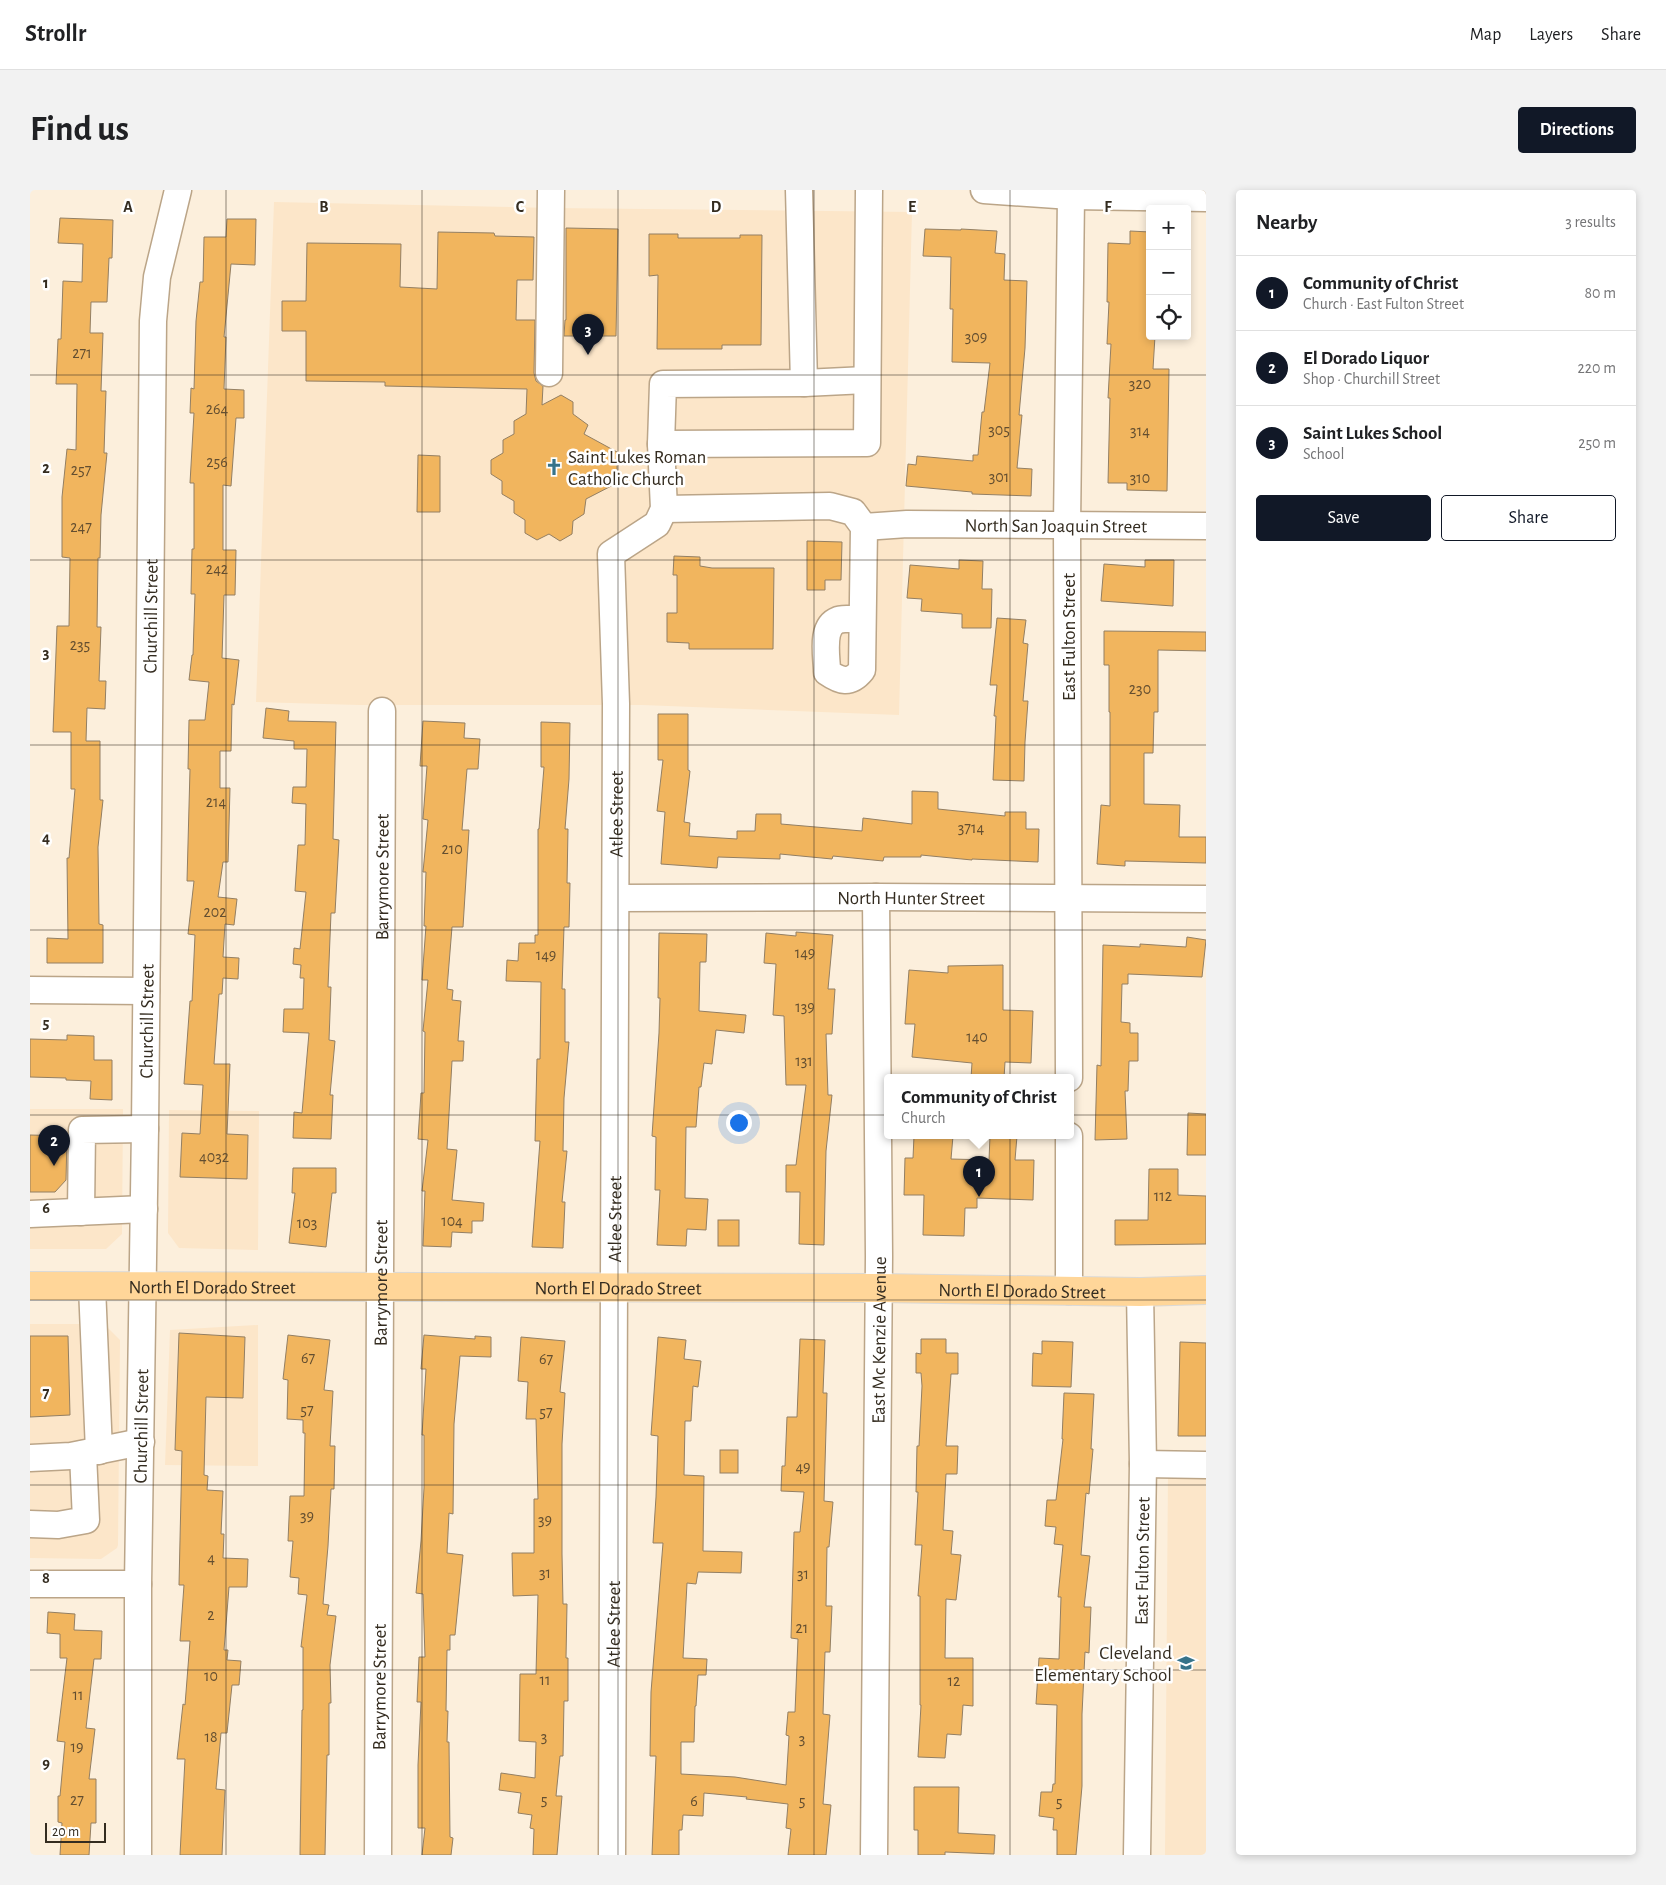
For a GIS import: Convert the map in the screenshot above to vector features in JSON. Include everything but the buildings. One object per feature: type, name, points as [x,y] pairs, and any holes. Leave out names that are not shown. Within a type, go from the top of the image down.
[{"type":"main road","name":"North El Dorado Street","points":[[30,1286],[879,1288],[1140,1292],[1206,1290]]},
{"type":"street","name":"Churchill Street","points":[[138,1855],[138,1584],[146,1129],[153,320],[157,277],[178,190]]},
{"type":"street","points":[[549,373],[551,190]]},
{"type":"street","points":[[799,190],[804,382]]},
{"type":"street","points":[[660,444],[867,443],[869,190]]},
{"type":"street","points":[[984,190],[1071,196],[1136,194],[1206,198]]},
{"type":"street","name":"East Fulton Street","points":[[1069,1074],[1070,898],[1067,526],[1071,196]]},
{"type":"street","points":[[862,619],[864,527],[853,512],[830,506],[664,509],[660,444],[663,384],[866,380]]},
{"type":"street","name":"Atlee Street","points":[[612,1855],[616,704],[611,554],[657,524],[664,509]]},
{"type":"street","name":"North San Joaquin Street","points":[[864,527],[907,524],[1206,526]]},
{"type":"street","name":"Barrymore Street","points":[[378,1855],[382,711]]},
{"type":"street","name":"East Mc Kenzie Avenue","points":[[874,1855],[879,1288],[876,897]]},
{"type":"street","name":"North Hunter Street","points":[[616,898],[1206,899]]},
{"type":"street","points":[[30,990],[146,991]]},
{"type":"street","points":[[81,1212],[82,1130],[146,1129]]},
{"type":"street","points":[[1069,1139],[1069,1291]]},
{"type":"street","points":[[30,1214],[144,1209]]},
{"type":"street","points":[[30,1524],[58,1525],[86,1520],[91,1452],[92,1287]]},
{"type":"street","name":"East Fulton Street","points":[[1137,1843],[1143,1464],[1140,1292]]},
{"type":"street","points":[[30,1458],[71,1456],[141,1442]]},
{"type":"street","points":[[1143,1464],[1206,1465]]},
{"type":"street","points":[[30,1584],[138,1584]]},
{"type":"shaded area","points":[[274,202],[553,208],[912,212],[899,715],[642,705],[359,705],[256,702]]},
{"type":"shaded area","points":[[30,1109],[123,1109],[122,1234],[106,1249],[30,1249]]},
{"type":"shaded area","points":[[169,1110],[259,1111],[258,1250],[179,1248],[168,1233]]},
{"type":"shaded area","points":[[30,1324],[104,1324],[120,1340],[118,1545],[117,1548],[101,1559],[30,1558]]},
{"type":"shaded area","points":[[258,1325],[258,1466],[165,1465],[170,1330]]},
{"type":"shaded area","name":"Cleveland Elementary School","points":[[1206,1470],[1206,1855],[1165,1855],[1168,1471]]},
{"type":"place","name":"Saint Lukes School","points":[[588,355]]},
{"type":"place","name":"Saint Lukes Roman Catholic Church","points":[[554,467]]},
{"type":"place","name":"El Dorado Liquor","points":[[54,1166]]},
{"type":"place","name":"Community of Christ","points":[[979,1197]]},
{"type":"place","name":"Cleveland Elementary School","points":[[1186,1663]]}]
